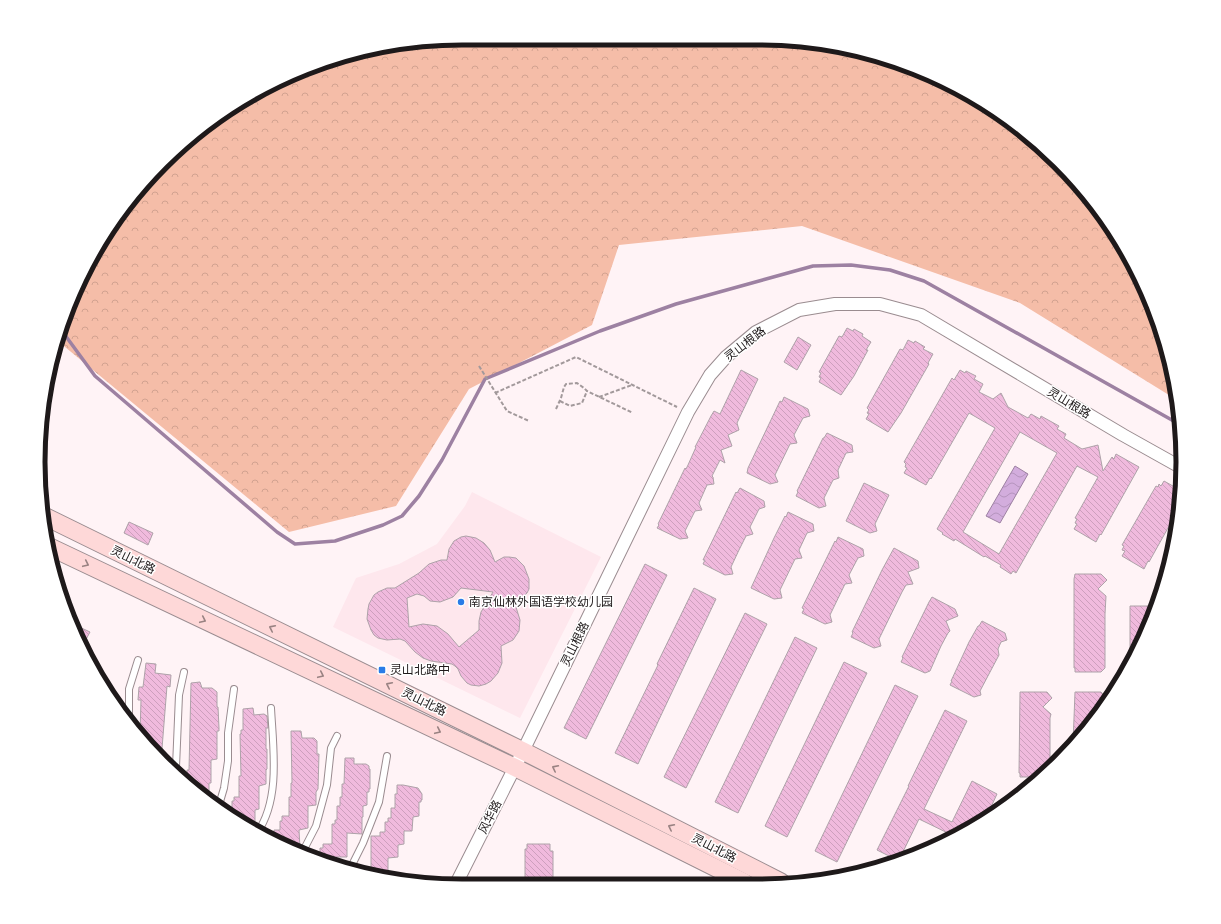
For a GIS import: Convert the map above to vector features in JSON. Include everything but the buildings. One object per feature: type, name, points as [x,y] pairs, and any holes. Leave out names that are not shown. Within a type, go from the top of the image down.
[{"type":"main road","name":"灵山北路","points":[[49,519],[523,751],[774,878]]},
{"type":"main road","name":"灵山北路","points":[[54,549],[514,767],[738,879]]},
{"type":"street","name":"灵山根路","points":[[523,751],[688,412],[710,375],[726,357],[756,332],[799,310],[835,304],[880,304],[921,315],[1176,465]]},
{"type":"street","name":"风华路","points":[[459,879],[523,751]]},
{"type":"lane","points":[[129,713],[129,689],[138,660]]},
{"type":"lane","points":[[176,766],[179,695],[184,672]]},
{"type":"lane","points":[[220,802],[224,788],[228,761],[228,733],[234,689]]},
{"type":"lane","points":[[261,827],[267,812],[273,790],[274,760],[271,708]]},
{"type":"lane","points":[[305,848],[316,826],[327,785],[331,748],[337,736]]},
{"type":"lane","points":[[352,864],[363,843],[379,802],[387,756]]},
{"type":"path","points":[[496,393],[576,357],[688,412]]},
{"type":"path","points":[[479,366],[507,411],[529,422]]},
{"type":"path","points":[[556,409],[566,384],[577,383],[587,391],[633,413]]},
{"type":"path","points":[[599,397],[632,385]]},
{"type":"path","points":[[560,401],[570,406],[582,403],[587,391]]},
{"type":"shaded area","name":"南京仙林外国语学校幼儿园","points":[[472,492],[601,557],[520,718],[333,627],[356,578],[399,564],[437,544],[465,506]]},
{"type":"green space","points":[[462,45],[786,46],[840,53],[867,59],[919,77],[968,101],[991,115],[1034,148],[1073,187],[1106,230],[1133,278],[1154,328],[1168,381],[1170,396],[1020,303],[802,226],[619,245],[592,325],[469,389],[396,506],[289,532],[62,344],[77,302],[88,278],[115,230],[148,187],[187,148],[230,115],[278,88],[328,67],[381,53],[435,46]]},
{"type":"water","points":[[1015,466],[1028,474],[1000,523],[986,516]]},
{"type":"waterway","points":[[65,335],[95,376],[277,532],[295,544],[335,541],[383,525],[402,516],[419,496],[442,460],[485,379],[600,331],[676,304],[813,266],[851,265],[890,270],[924,281],[1173,421]]},
{"type":"place","name":"南京仙林外国语学校幼儿园","points":[[461,602]]},
{"type":"place","name":"灵山北路中","points":[[382,670]]}]
